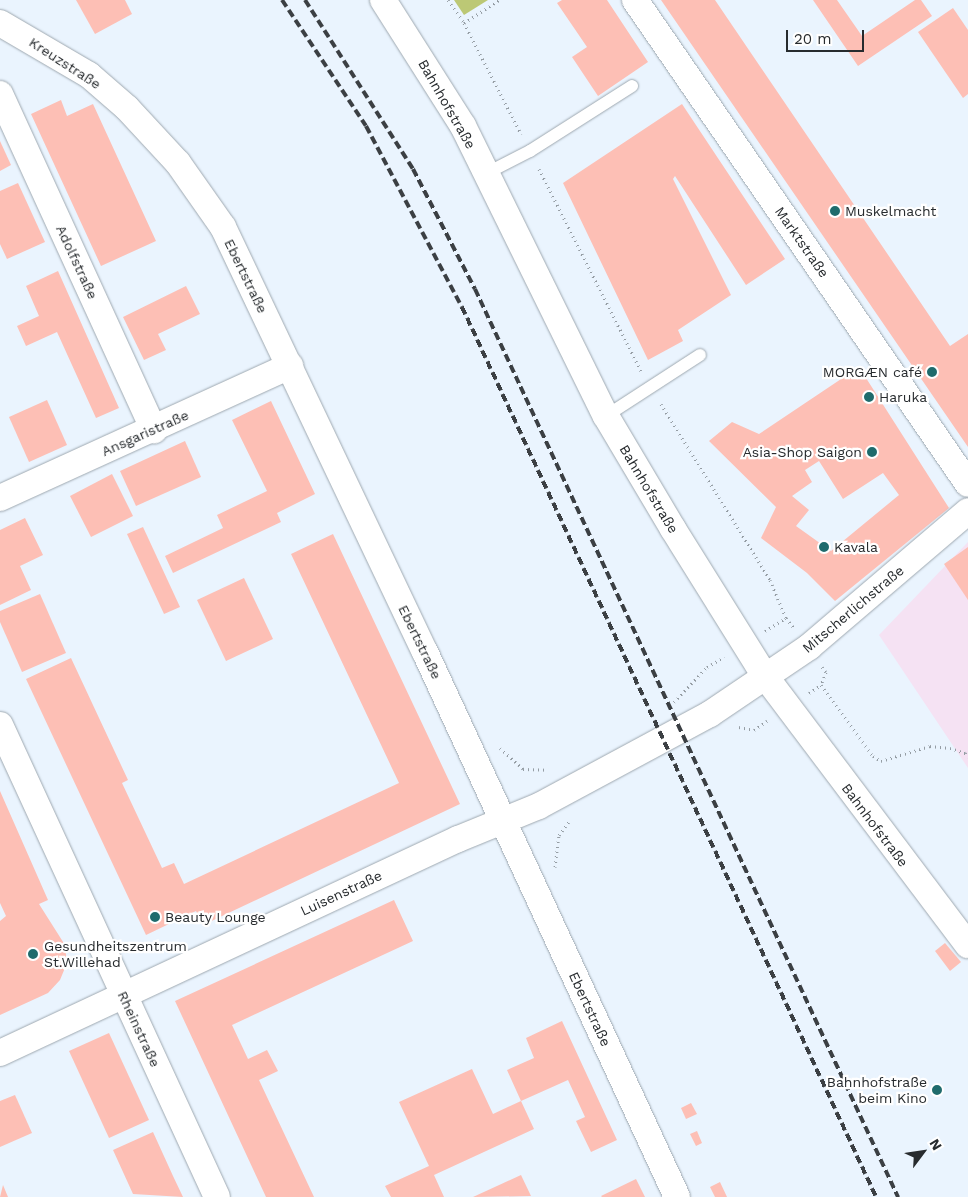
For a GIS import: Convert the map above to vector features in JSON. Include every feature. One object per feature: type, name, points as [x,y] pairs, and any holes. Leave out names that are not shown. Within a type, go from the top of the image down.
[{"type":"street","name":"Bahnhofstraße","points":[[383,0],[463,126],[606,416],[745,644],[787,707],[968,945]]},
{"type":"street","name":"Marktstraße","points":[[635,0],[968,484]]},
{"type":"street","name":"Kreuzstraße","points":[[0,23],[89,75],[127,108]]},
{"type":"street","name":"Adolfstraße","points":[[0,94],[154,430]]},
{"type":"street","name":"Ebertstraße","points":[[127,108],[178,163],[223,227],[503,820],[677,1197]]},
{"type":"street","name":"Ansgaristraße","points":[[0,498],[154,430],[290,366]]},
{"type":"street","name":"Mitscherlichstraße","points":[[675,718],[765,676],[809,647],[968,511]]},
{"type":"street","name":"Luisenstraße","points":[[0,1053],[503,820],[539,806],[675,718]]},
{"type":"street","name":"Rheinstraße","points":[[0,726],[217,1197]]},
{"type":"lane","points":[[485,174],[530,151],[632,86]]},
{"type":"lane","points":[[606,416],[650,390],[700,355]]},
{"type":"path","points":[[448,0],[464,23],[650,390],[770,580],[786,618],[826,672],[821,685],[754,730],[730,728]]},
{"type":"path","points":[[464,23],[499,0]]},
{"type":"path","points":[[675,718],[707,667],[786,618]]},
{"type":"path","points":[[821,685],[874,756],[881,761],[930,746],[950,748],[965,753],[968,757]]},
{"type":"path","points":[[495,741],[523,769],[546,770],[554,767]]},
{"type":"path","points":[[555,873],[554,857],[559,835],[569,820],[578,816]]},
{"type":"shaded area","points":[[968,542],[968,768],[879,635]]},
{"type":"green space","points":[[454,0],[488,0],[464,15]]},
{"type":"building","points":[[76,0],[125,0],[132,14],[95,34]]},
{"type":"building","points":[[562,0],[607,0],[648,62],[598,96],[572,57],[587,47],[557,3]]},
{"type":"building","points":[[661,0],[715,0],[950,346],[968,334],[968,447]]},
{"type":"building","points":[[813,0],[837,0],[862,36],[915,0],[921,0],[932,16],[858,66]]},
{"type":"building","points":[[953,8],[968,30],[968,94],[963,98],[918,32]]},
{"type":"building","points":[[61,100],[67,116],[93,104],[156,241],[101,266],[31,114]]},
{"type":"building","points":[[682,104],[785,259],[746,285],[675,176],[673,179],[731,295],[678,330],[683,341],[648,360],[563,183]]},
{"type":"building","points":[[0,141],[11,165],[0,171]]},
{"type":"building","points":[[18,183],[45,242],[7,259],[0,244],[0,191]]},
{"type":"building","points":[[58,271],[119,408],[96,418],[57,332],[26,346],[17,326],[39,316],[26,286]]},
{"type":"building","points":[[186,286],[200,314],[158,334],[166,350],[144,360],[123,317]]},
{"type":"building","points":[[859,367],[949,508],[835,601],[807,573],[761,538],[776,507],[709,441],[732,422],[759,434]],"holes":[[[819,461],[843,499],[883,473],[899,495],[831,551],[796,526],[809,510],[792,496],[812,482],[805,470]]]},
{"type":"building","points":[[47,400],[67,445],[29,462],[9,417]]},
{"type":"building","points":[[271,401],[315,494],[277,513],[281,522],[173,573],[165,556],[223,528],[217,515],[267,491],[232,420]]},
{"type":"building","points":[[185,441],[201,477],[136,506],[120,471]]},
{"type":"building","points":[[112,474],[133,516],[91,537],[70,496]]},
{"type":"building","points":[[25,518],[43,555],[20,566],[31,590],[0,605],[0,530]]},
{"type":"building","points":[[143,527],[180,607],[164,614],[127,534]]},
{"type":"building","points":[[333,534],[460,804],[203,925],[196,911],[146,935],[26,679],[71,658],[128,780],[122,783],[162,868],[174,863],[184,884],[399,783],[291,554]]},
{"type":"building","points":[[968,547],[968,600],[944,564]]},
{"type":"building","points":[[244,578],[273,639],[226,661],[197,600]]},
{"type":"building","points":[[40,594],[66,653],[22,672],[0,622],[0,611]]},
{"type":"building","points":[[0,791],[48,900],[39,904],[65,945],[67,963],[60,980],[48,993],[0,1015],[0,921],[6,916],[0,903]]},
{"type":"building","points":[[394,900],[413,941],[232,1025],[248,1059],[267,1050],[278,1071],[259,1080],[314,1197],[266,1197],[175,1001]]},
{"type":"building","points":[[945,943],[961,962],[950,971],[935,951]]},
{"type":"building","points":[[562,1021],[617,1140],[591,1152],[576,1121],[585,1117],[568,1080],[521,1101],[507,1070],[534,1058],[526,1038]]},
{"type":"building","points":[[109,1033],[149,1120],[109,1138],[69,1051]]},
{"type":"building","points":[[472,1069],[493,1114],[521,1101],[534,1129],[434,1175],[444,1197],[391,1197],[385,1186],[429,1166],[399,1102]]},
{"type":"building","points":[[15,1095],[32,1133],[0,1147],[0,1101]]},
{"type":"building","points":[[691,1103],[697,1114],[686,1119],[681,1108]]},
{"type":"building","points":[[697,1131],[702,1143],[696,1146],[690,1134]]},
{"type":"building","points":[[153,1132],[183,1197],[133,1194],[113,1150]]},
{"type":"building","points":[[521,1175],[531,1196],[473,1197]]},
{"type":"building","points":[[636,1179],[645,1197],[601,1196]]},
{"type":"building","points":[[720,1182],[727,1197],[715,1197],[710,1187]]},
{"type":"building","points":[[3,1185],[8,1197],[0,1197]]},
{"type":"railway","points":[[282,0],[366,126],[462,307],[876,1197]]},
{"type":"railway","points":[[305,0],[413,169],[475,289],[898,1197]]},
{"type":"place","name":"Muskelmacht","points":[[835,211]]},
{"type":"place","name":"MORGÆN café","points":[[932,372]]},
{"type":"place","name":"Haruka","points":[[869,397]]},
{"type":"place","name":"Asia-Shop Saigon","points":[[872,452]]},
{"type":"place","name":"Kavala","points":[[824,547]]},
{"type":"place","name":"Beauty Lounge","points":[[155,917]]},
{"type":"place","name":"Gesundheitszentrum St.Willehad","points":[[33,954]]},
{"type":"place","name":"Bahnhofstraße beim Kino","points":[[937,1090]]}]
